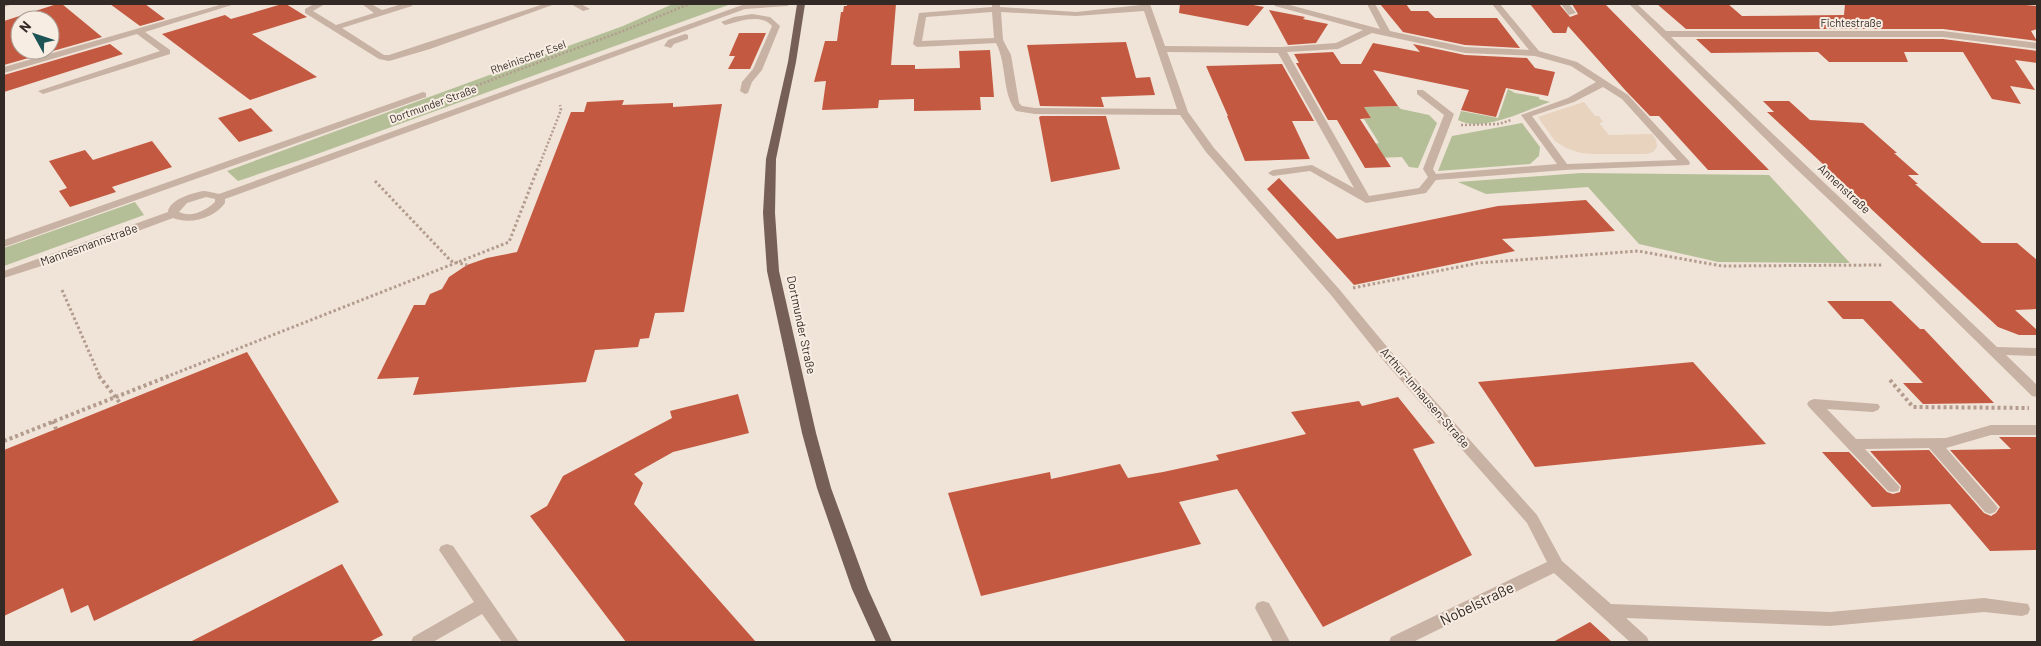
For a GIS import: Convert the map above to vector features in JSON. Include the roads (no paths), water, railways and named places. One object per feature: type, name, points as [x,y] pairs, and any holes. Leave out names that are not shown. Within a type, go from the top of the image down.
[{"type":"main road","name":"Dortmunder Straße","points":[[802,4],[792,62],[771,159],[769,213],[773,271],[809,433],[824,488],[860,589],[884,642]]},
{"type":"street","points":[[4,5],[9,4]]},
{"type":"street","points":[[4,70],[231,4]]},
{"type":"street","points":[[321,4],[308,11],[382,57],[397,58],[551,4]]},
{"type":"street","points":[[366,4],[381,13]]},
{"type":"street","points":[[335,28],[409,4]]},
{"type":"street","points":[[575,4],[586,9]]},
{"type":"street","name":"Dortmunder Straße","points":[[220,197],[752,4]]},
{"type":"street","name":"Dortmunder Straße","points":[[742,7],[787,4]]},
{"type":"street","points":[[1273,173],[1312,168],[1366,200],[1422,191],[1433,177],[1564,167],[1685,163],[1625,97],[1574,64],[1536,53],[1465,50],[1387,34],[1278,4]]},
{"type":"street","points":[[1371,4],[1387,34]]},
{"type":"street","points":[[1496,4],[1536,53]]},
{"type":"street","points":[[1565,4],[1572,13]]},
{"type":"street","name":"Annenstraße","points":[[1633,4],[2037,393]]},
{"type":"street","points":[[999,40],[917,44],[922,15],[996,6],[1076,14],[1147,6]]},
{"type":"street","points":[[996,6],[999,40],[1007,55],[1014,103],[1019,109],[1035,111],[1183,112]]},
{"type":"street","name":"Arthur-Imhausen-Straße","points":[[1147,6],[1183,112],[1210,150],[1335,292],[1388,357],[1532,519],[1550,550],[1556,565],[1641,642]]},
{"type":"street","points":[[668,46],[671,42],[735,18],[754,17],[774,23],[776,26],[763,58],[748,82],[745,91]]},
{"type":"street","points":[[1162,49],[1281,50],[1338,46],[1371,30]]},
{"type":"street","points":[[43,91],[167,52],[138,31]]},
{"type":"street","name":"Fichtestraße","points":[[1665,34],[1944,34],[2037,46]]},
{"type":"street","points":[[1281,50],[1366,200]]},
{"type":"street","points":[[1564,167],[1526,116],[1571,100],[1604,82]]},
{"type":"street","points":[[1420,92],[1449,114],[1428,169],[1433,177]]},
{"type":"street","name":"Dortmunder Straße","points":[[4,244],[424,95]]},
{"type":"street","points":[[179,183],[191,197]]},
{"type":"street","points":[[205,194],[220,197],[221,200],[216,207],[204,214],[182,217],[174,214],[173,210],[176,206],[191,197],[205,194]]},
{"type":"street","name":"Mannesmannstraße","points":[[4,275],[174,214]]},
{"type":"street","points":[[1995,351],[2037,352]]},
{"type":"street","points":[[1873,407],[1814,404],[1893,487]]},
{"type":"street","points":[[1852,444],[1933,443],[1946,442],[1991,430],[2037,430]]},
{"type":"street","points":[[1933,443],[1990,508]]},
{"type":"street","points":[[447,550],[511,642]]},
{"type":"street","name":"Nobelstraße","points":[[1397,642],[1556,565]]},
{"type":"street","points":[[419,642],[484,605]]},
{"type":"street","points":[[1607,611],[1830,619],[1984,605],[2022,609]]},
{"type":"street","points":[[1263,608],[1282,642]]}]
